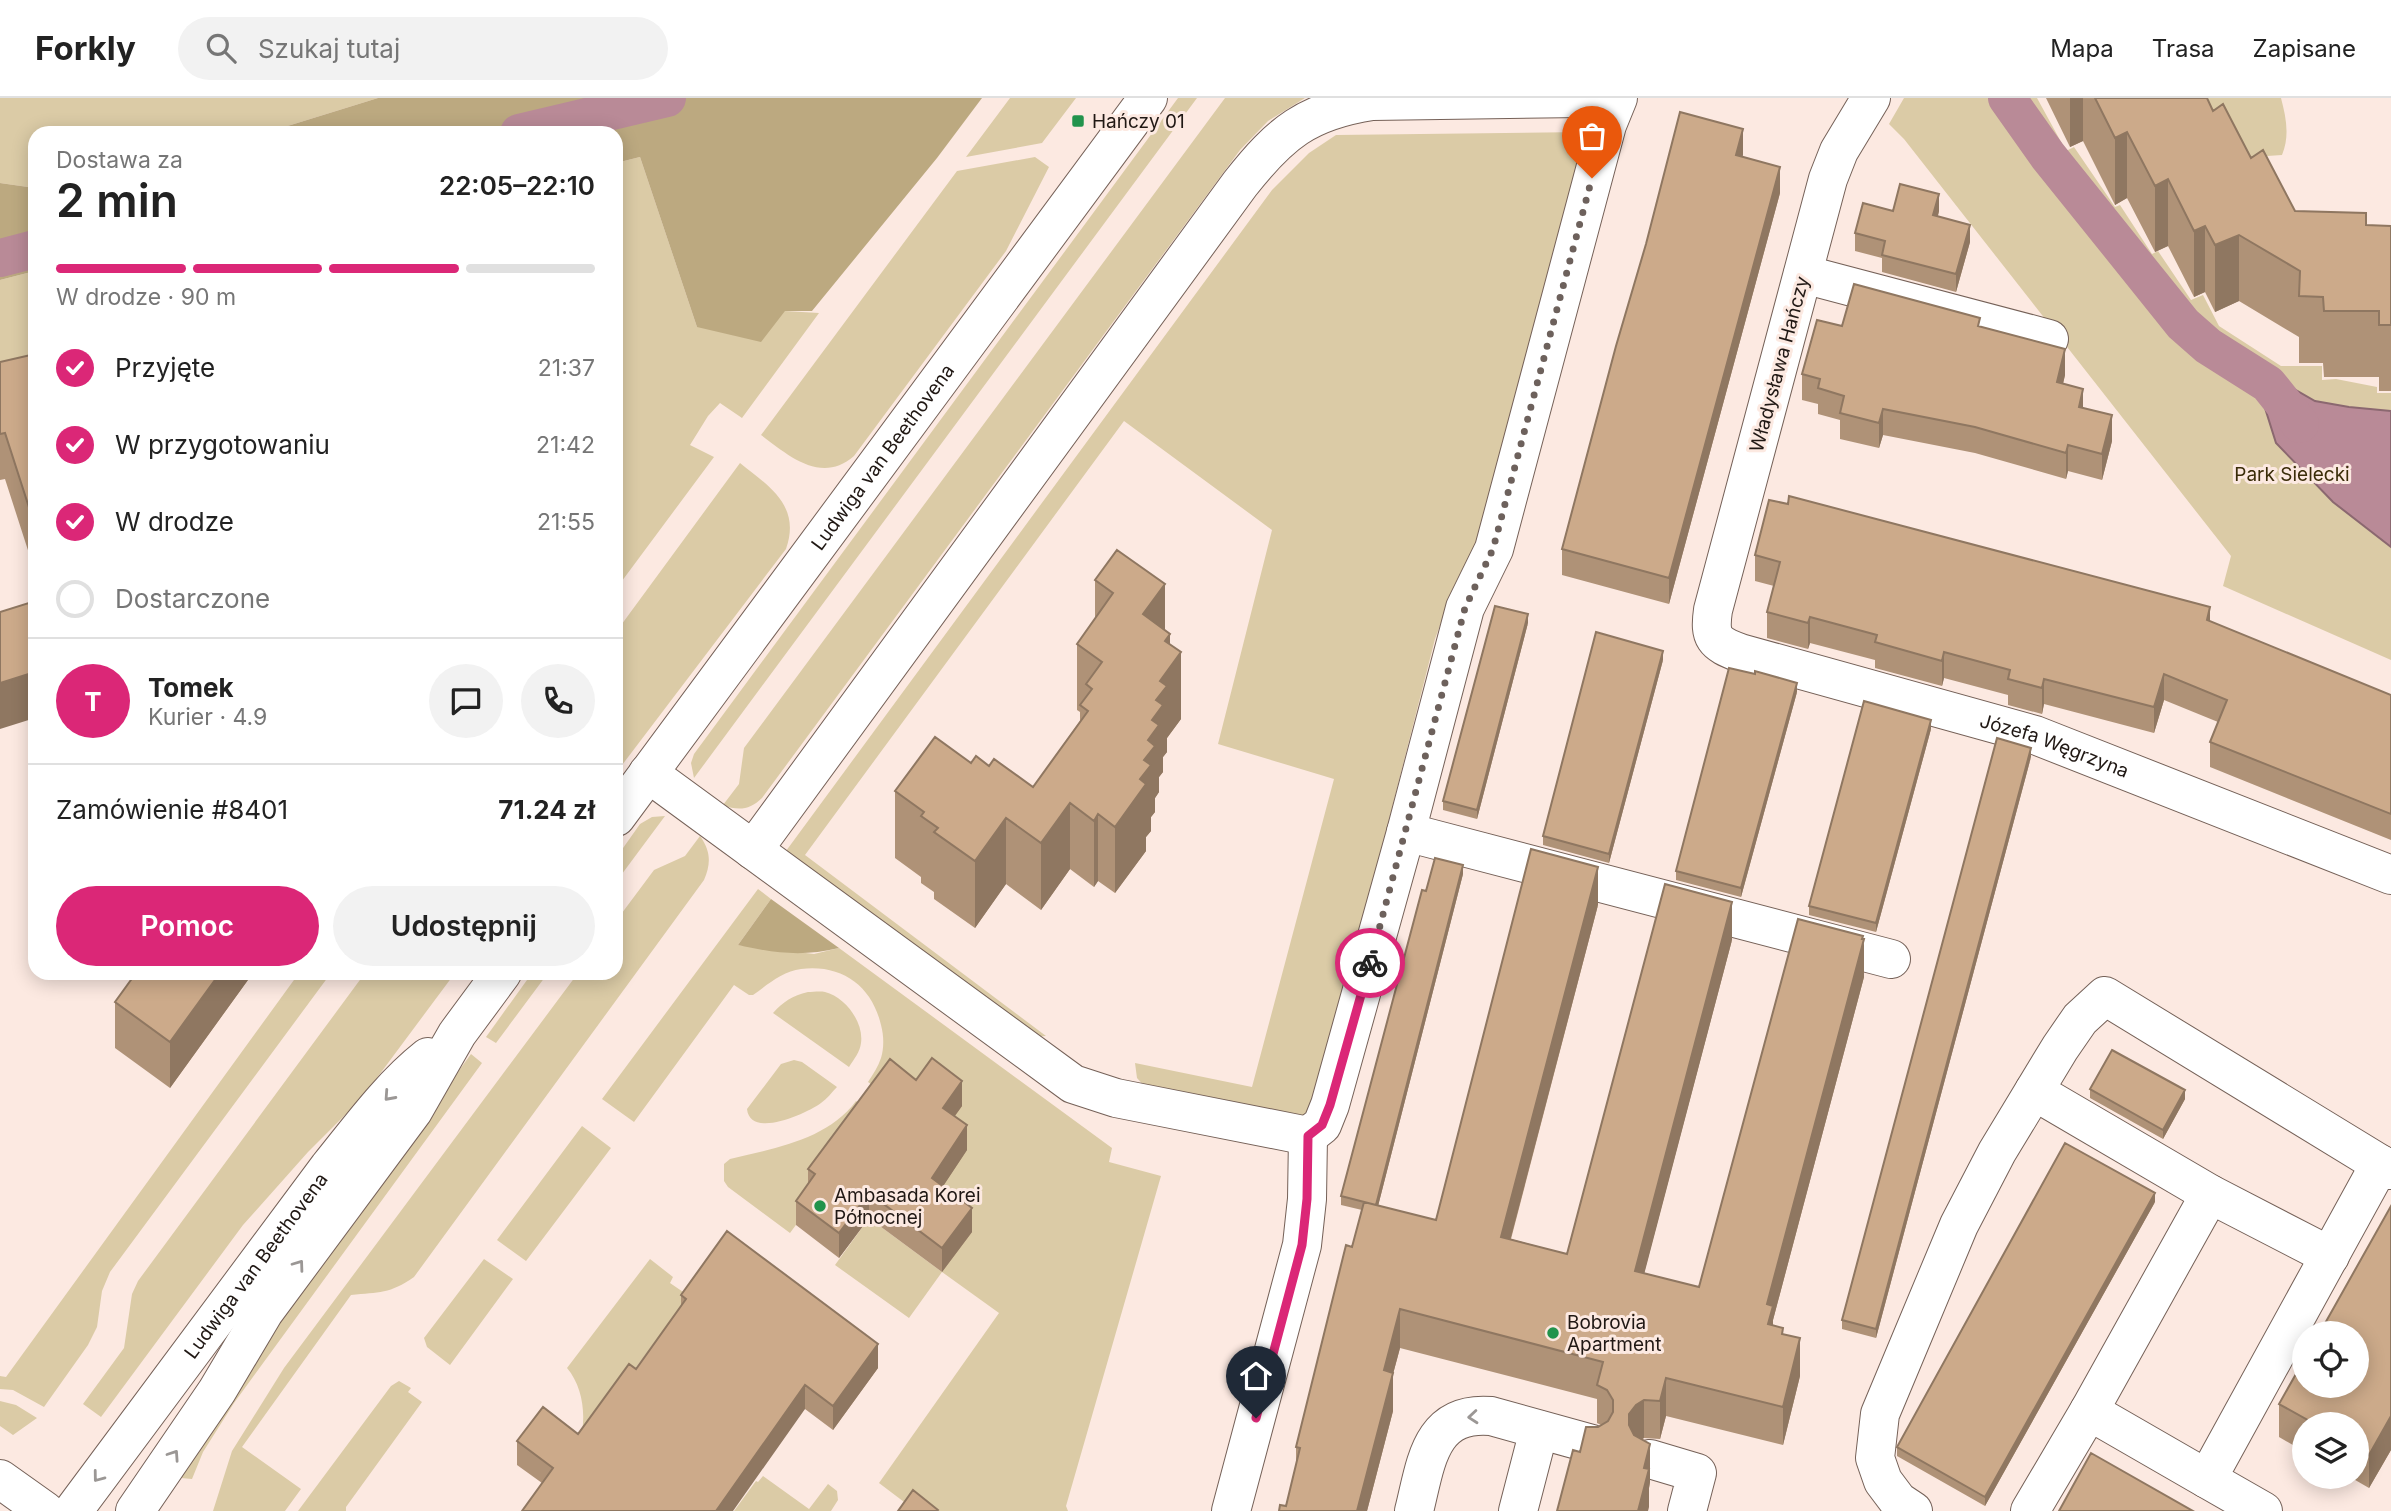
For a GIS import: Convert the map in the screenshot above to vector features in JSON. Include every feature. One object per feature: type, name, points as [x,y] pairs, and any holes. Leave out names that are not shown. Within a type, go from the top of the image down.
[{"type":"street","name":"Ludwiga van Beethovena","points":[[623,807],[1148,98]]},
{"type":"street","points":[[753,850],[1240,184],[1276,142],[1316,115],[1343,106],[1372,101],[1583,98]]},
{"type":"street","points":[[648,773],[1073,1084],[1116,1098],[1308,1136],[1322,1125],[1330,1105],[1465,608],[1493,549],[1607,125],[1618,98]]},
{"type":"street","name":"Władysława Hańczy","points":[[1713,638],[1713,610],[1833,165],[1871,98]]},
{"type":"street","points":[[1803,274],[2049,339]]},
{"type":"street","name":"Józefa Węgrzyna","points":[[1713,638],[1721,646],[1740,653],[2035,735],[2391,875]]},
{"type":"street","points":[[1406,832],[1891,960]]},
{"type":"street","name":"Ludwiga van Beethovena","points":[[135,1511],[217,1391],[264,1312],[413,1111],[457,1034],[497,980]]},
{"type":"street","points":[[1913,1511],[1898,1501],[1883,1481],[1875,1458],[1880,1414],[1959,1225],[1997,1152],[2080,1019],[2105,996],[2386,1167],[2330,1256],[2207,1479]]},
{"type":"street","name":"Ludwiga van Beethovena","points":[[73,1511],[329,1167],[416,1066],[457,1034]]},
{"type":"street","points":[[2034,1091],[2210,1194],[2330,1256]]},
{"type":"street","points":[[1231,1511],[1302,1245],[1307,1199],[1308,1136]]},
{"type":"street","points":[[2030,1511],[2210,1194]]},
{"type":"street","points":[[2089,1411],[2263,1511]]},
{"type":"street","points":[[1414,1511],[1434,1441],[1446,1427],[1459,1418],[1491,1416],[1592,1444]]},
{"type":"street","points":[[1518,1511],[1539,1430]]},
{"type":"street","points":[[1650,1460],[1697,1473],[1687,1511]]},
{"type":"street","points":[[0,1479],[45,1511]]},
{"type":"green space","points":[[0,98],[378,98],[288,126],[28,126],[28,187],[0,183]]},
{"type":"green space","points":[[1010,98],[1076,98],[1042,143],[966,157]]},
{"type":"green space","points":[[1178,98],[1197,98],[694,778],[691,763],[694,754]]},
{"type":"green space","points":[[1225,98],[1305,98],[1268,121],[1240,150],[762,798],[744,808],[723,805],[739,784],[744,748]]},
{"type":"green space","name":"Park Sielecki","points":[[1904,98],[2037,98],[2066,151],[2074,147],[2115,207],[2120,205],[2152,254],[2158,251],[2191,300],[2203,295],[2219,326],[2281,366],[2322,366],[2322,380],[2336,379],[2377,387],[2377,393],[2391,393],[2391,660],[2223,586],[2231,556],[1904,139],[1889,124]]},
{"type":"green space","points":[[2176,98],[2281,98],[2287,134],[2282,155],[2222,159]]},
{"type":"green space","points":[[1586,132],[1485,532],[1455,584],[1435,639],[1320,1091],[1303,1117],[1146,1088],[1137,1078],[1135,1063],[1252,1087],[1334,779],[1218,744],[1272,530],[1124,421],[805,855],[1046,1036],[1032,1037],[786,851],[1272,190],[1309,153],[1336,135]]},
{"type":"green space","points":[[640,157],[697,327],[785,311],[819,313],[742,418],[720,403],[708,416],[690,445],[714,457],[623,580],[623,161]]},
{"type":"green space","points":[[1035,157],[1049,167],[1006,251],[854,456],[829,468],[817,467],[794,458],[761,435],[957,171]]},
{"type":"green space","points":[[28,273],[28,385],[0,391],[0,280]]},
{"type":"green space","points":[[740,463],[772,489],[786,509],[789,521],[790,534],[786,549],[623,764],[623,622]]},
{"type":"green space","points":[[665,816],[623,873],[623,848],[640,824],[652,817]]},
{"type":"green space","points":[[700,836],[709,858],[704,880],[414,1277],[391,1289],[351,1295],[242,1447],[301,1489],[285,1511],[213,1511],[232,1451],[284,1368],[573,980],[623,980],[623,912],[654,870],[685,856]]},
{"type":"green space","points":[[758,889],[771,899],[738,945],[814,954],[839,948],[1112,1148],[1109,1162],[1161,1176],[1066,1506],[1068,1511],[916,1511],[879,1483],[999,1313],[942,1272],[883,1093],[868,1082],[881,1058],[883,1038],[877,1011],[863,989],[853,980],[830,970],[816,968],[788,972],[753,995],[734,985],[634,1122],[602,1099]]},
{"type":"green space","points":[[294,980],[326,980],[110,1272],[102,1291],[97,1327],[88,1345],[44,1407],[13,1390],[0,1389],[0,1376],[6,1377]]},
{"type":"green space","points":[[360,980],[450,980],[362,1098],[308,1152],[243,1225],[101,1417],[83,1404],[124,1348],[132,1294],[138,1281]]},
{"type":"green space","points":[[527,980],[543,980],[496,1043],[486,1037]]},
{"type":"green space","points":[[808,992],[832,995],[846,1005],[856,1019],[861,1043],[849,1067],[773,1013],[797,995]]},
{"type":"green space","points":[[471,1054],[482,1063],[234,1403],[203,1452],[192,1479],[181,1478],[297,1292]]},
{"type":"green space","points":[[794,1060],[802,1062],[837,1087],[821,1103],[792,1118],[768,1123],[750,1118],[747,1109],[781,1064]]},
{"type":"green space","points":[[856,1101],[869,1111],[815,1199],[790,1233],[728,1187],[724,1181],[724,1164],[730,1159],[782,1146],[815,1134],[844,1114]]},
{"type":"green space","points":[[582,1126],[611,1148],[526,1261],[497,1240]]},
{"type":"green space","points":[[869,1218],[942,1272],[909,1318],[835,1265]]},
{"type":"green space","points":[[484,1259],[513,1279],[450,1365],[427,1347],[424,1338]]},
{"type":"green space","points":[[650,1259],[673,1277],[670,1283],[689,1296],[579,1444],[583,1425],[582,1404],[577,1385],[567,1368]]},
{"type":"green space","points":[[399,1381],[411,1388],[408,1392],[422,1402],[346,1507],[346,1511],[298,1511],[391,1386]]},
{"type":"green space","points":[[0,1401],[16,1405],[37,1418],[13,1435],[0,1426]]},
{"type":"green space","points":[[763,1476],[809,1509],[828,1484],[837,1491],[838,1500],[831,1511],[734,1511],[756,1481]]},
{"type":"shaded area","points":[[378,98],[982,98],[937,158],[812,311],[785,311],[761,342],[697,327],[640,157],[623,161],[623,126],[288,126]]},
{"type":"shaded area","points":[[0,183],[28,187],[28,273],[0,280]]},
{"type":"shaded area","points":[[2275,378],[2315,401],[2391,411],[2391,547],[2333,502],[2276,443],[2260,392]]},
{"type":"shaded area","points":[[771,899],[839,948],[788,953],[738,945]]},
{"type":"building","points":[[2095,98],[2207,98],[2213,111],[2223,104],[2251,158],[2263,150],[2295,211],[2366,213],[2366,225],[2391,226],[2391,325],[2379,325],[2379,311],[2324,311],[2323,297],[2299,296],[2300,271],[2239,235],[2215,245],[2205,226],[2194,231],[2168,179],[2155,186],[2127,132],[2115,138]]},
{"type":"building","points":[[1680,112],[1743,129],[1736,155],[1780,167],[1669,578],[1562,549]]},
{"type":"building","points":[[1900,184],[1939,194],[1933,215],[1970,225],[1956,274],[1882,255],[1885,241],[1855,233],[1863,203],[1893,211]]},
{"type":"building","points":[[1854,284],[1980,318],[1978,326],[2065,349],[2057,382],[2083,389],[2079,407],[2112,415],[2102,454],[2068,445],[2066,453],[1975,427],[1883,409],[1879,423],[1840,413],[1844,396],[1818,388],[1820,379],[1802,374],[1817,320],[1842,326]]},
{"type":"building","points":[[28,356],[28,504],[5,433],[0,434],[0,362]]},
{"type":"building","points":[[1789,496],[2210,607],[2207,620],[2391,695],[2391,814],[2210,742],[2227,700],[2164,674],[2154,707],[2044,679],[2042,688],[2008,679],[2010,670],[1944,652],[1942,661],[1875,642],[1877,635],[1810,617],[1808,623],[1767,612],[1780,562],[1755,555],[1769,500],[1788,504]]},
{"type":"building","points":[[1117,550],[1165,584],[1143,614],[1170,634],[1165,641],[1181,652],[1160,681],[1167,686],[1156,700],[1163,705],[1152,720],[1159,725],[1148,740],[1155,746],[1144,760],[1151,765],[1140,779],[1146,784],[1115,827],[1098,814],[1094,821],[1070,803],[1041,843],[1006,818],[975,861],[934,832],[938,828],[921,816],[924,812],[895,791],[935,737],[971,763],[976,756],[989,766],[994,759],[1033,787],[1088,711],[1080,705],[1092,689],[1086,684],[1102,662],[1077,644],[1113,593],[1095,580]]},
{"type":"building","points":[[28,603],[28,674],[0,683],[0,612]]},
{"type":"building","points":[[1495,606],[1528,614],[1477,810],[1443,801]]},
{"type":"building","points":[[1596,632],[1663,651],[1609,854],[1543,836]]},
{"type":"building","points":[[1729,668],[1755,674],[1755,671],[1797,683],[1741,888],[1676,871]]},
{"type":"building","points":[[1864,701],[1931,720],[1876,923],[1809,906]]},
{"type":"building","points":[[1997,738],[2031,748],[1876,1329],[1842,1320]]},
{"type":"building","points":[[1531,849],[1598,867],[1501,1237],[1567,1254],[1665,884],[1732,902],[1635,1271],[1699,1287],[1798,919],[1863,936],[1767,1304],[1773,1306],[1768,1324],[1783,1328],[1782,1334],[1800,1338],[1783,1407],[1666,1378],[1660,1401],[1644,1400],[1629,1414],[1629,1425],[1634,1435],[1650,1444],[1644,1468],[1649,1469],[1638,1511],[1557,1511],[1573,1450],[1580,1452],[1586,1427],[1598,1427],[1608,1421],[1613,1412],[1613,1400],[1607,1390],[1597,1385],[1603,1362],[1400,1309],[1384,1370],[1393,1373],[1357,1511],[1279,1511],[1280,1505],[1286,1506],[1300,1448],[1296,1447],[1346,1245],[1352,1247],[1364,1202],[1436,1220]]},
{"type":"building","points":[[1435,858],[1463,865],[1376,1205],[1341,1196],[1422,890],[1426,891]]},
{"type":"building","points":[[131,980],[215,980],[170,1042],[115,1002]]},
{"type":"building","points":[[2112,1050],[2185,1090],[2163,1130],[2090,1089]]},
{"type":"building","points":[[932,1058],[962,1081],[943,1108],[967,1125],[932,1178],[972,1208],[942,1248],[869,1193],[839,1233],[796,1201],[815,1174],[808,1169],[890,1059],[916,1080]]},
{"type":"building","points":[[2065,1143],[2155,1193],[1985,1497],[1897,1447]]},
{"type":"building","points":[[2391,1206],[2391,1416],[2369,1455],[2369,1412],[2293,1412],[2279,1404],[2292,1381],[2292,1398],[2369,1398],[2369,1321],[2326,1321]]},
{"type":"building","points":[[727,1231],[878,1344],[833,1406],[805,1385],[716,1511],[522,1511],[553,1468],[517,1441],[543,1407],[578,1434],[629,1364],[636,1369],[686,1299],[681,1295]]},
{"type":"building","points":[[2091,1453],[2193,1511],[2059,1511]]},
{"type":"building","points":[[913,1490],[938,1510],[898,1511]]},
{"type":"waterway","points":[[549,126],[667,98]]},
{"type":"waterway","points":[[2007,98],[2048,156],[2183,324],[2208,346],[2268,384],[2300,424]]},
{"type":"waterway","points":[[0,258],[28,251]]},
{"type":"way so far","points":[[1370,963],[1465,608],[1493,549],[1592,178]]},
{"type":"place","name":"Hańczy 01","points":[[1078,121]]},
{"type":"place","name":"Ambasada Korei Północnej","points":[[820,1206]]},
{"type":"place","name":"Bobrovia Apartment","points":[[1553,1333]]},
{"type":"route","points":[[1256,1418],[1302,1245],[1307,1199],[1308,1136],[1322,1125],[1330,1105],[1370,963]]}]
